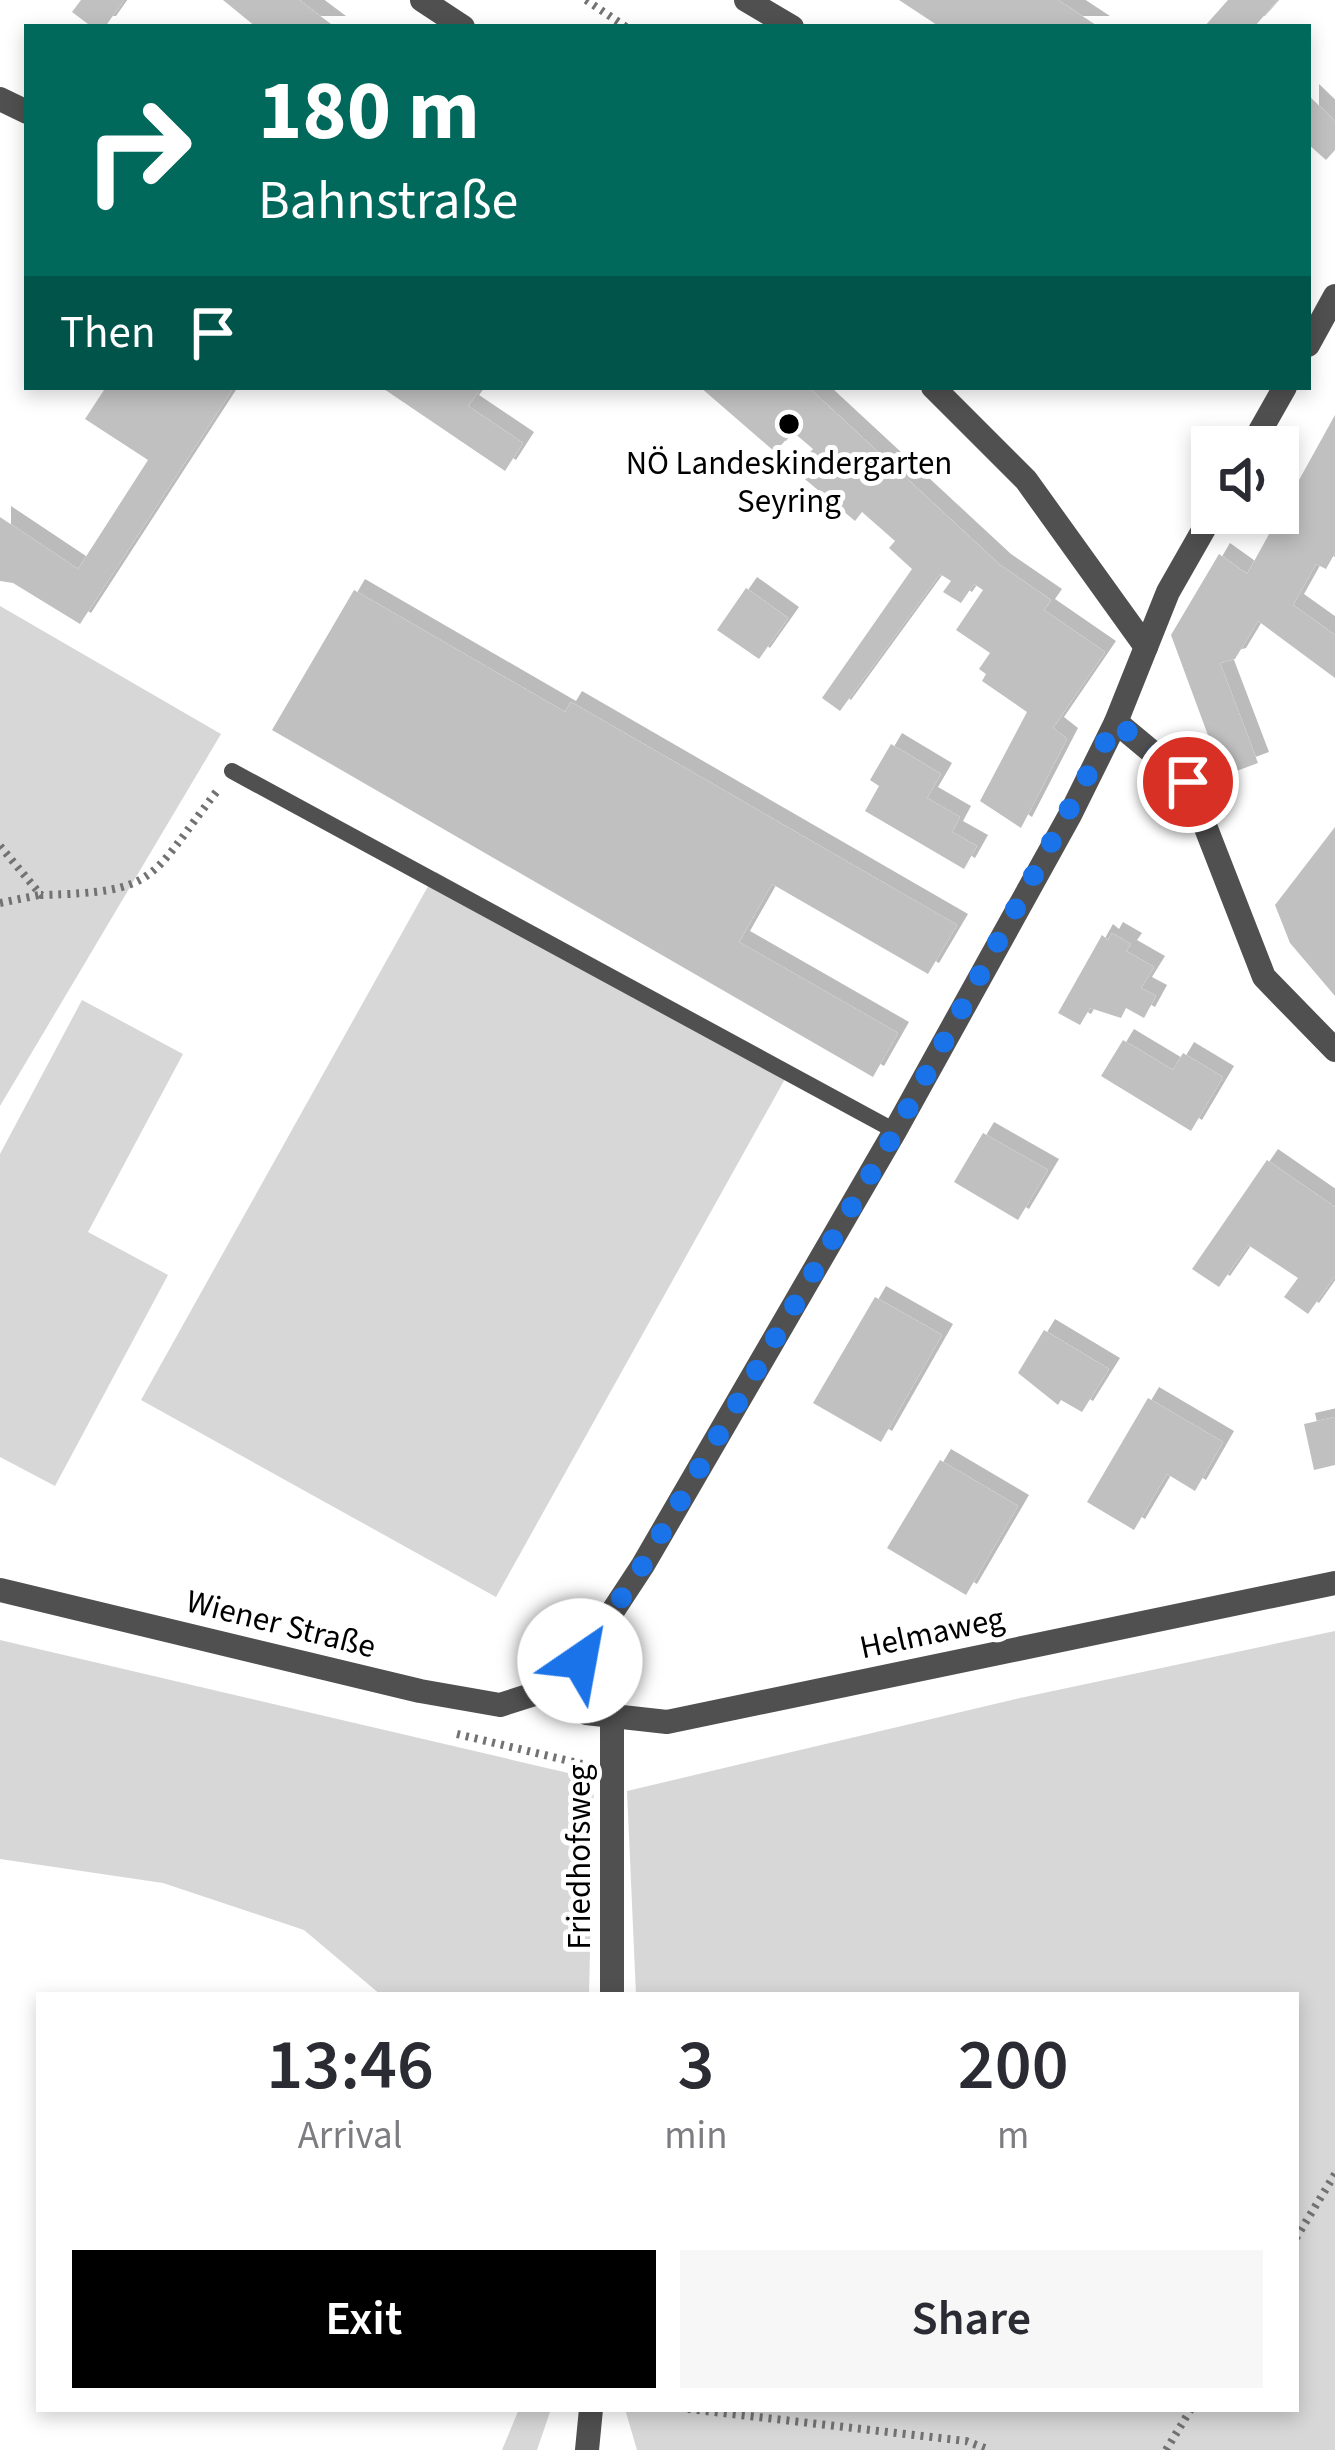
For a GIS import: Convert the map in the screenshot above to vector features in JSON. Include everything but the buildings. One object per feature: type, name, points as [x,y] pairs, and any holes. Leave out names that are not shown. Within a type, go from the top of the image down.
[{"type":"street","points":[[422,0],[458,24]]},
{"type":"street","points":[[746,0],[787,24]]},
{"type":"street","points":[[1317,334],[1335,296]]},
{"type":"street","points":[[936,390],[1026,480],[1146,647]]},
{"type":"street","points":[[1263,426],[1283,390]]},
{"type":"street","points":[[547,1690],[580,1661],[643,1565],[896,1131],[1116,722],[1168,592],[1201,534]]},
{"type":"street","points":[[1116,722],[1188,782],[1264,976],[1335,1050]]},
{"type":"street","name":"Helmaweg","points":[[547,1690],[586,1713],[668,1722],[1335,1582]]},
{"type":"street","name":"Wiener Straße","points":[[0,1590],[419,1691],[500,1705],[547,1690]]},
{"type":"street","name":"Friedhofsweg","points":[[611,1718],[612,1992]]},
{"type":"street","points":[[586,2450],[591,2412]]},
{"type":"lane","points":[[232,771],[896,1131]]},
{"type":"path","points":[[586,0],[622,24]]},
{"type":"path","points":[[0,903],[41,895],[110,893],[148,880],[232,771]]},
{"type":"path","points":[[0,846],[41,895]]},
{"type":"path","points":[[1299,2233],[1335,2174]]},
{"type":"path","points":[[714,2412],[966,2441],[990,2450]]},
{"type":"path","points":[[1166,2450],[1189,2412]]},
{"type":"shaded area","points":[[0,606],[221,734],[0,1106]]},
{"type":"shaded area","points":[[436,872],[790,1070],[496,1597],[141,1400]]},
{"type":"shaded area","points":[[82,1000],[183,1054],[88,1232],[168,1275],[55,1486],[0,1457],[0,1154]]},
{"type":"shaded area","points":[[1335,1631],[1335,2450],[637,2450],[626,2412],[1299,2412],[1299,1992],[636,1992],[627,1791],[1020,1698]]},
{"type":"shaded area","points":[[0,1640],[594,1779],[589,1992],[377,1992],[304,1930],[163,1883],[0,1859]]},
{"type":"shaded area","points":[[518,2412],[550,2412],[537,2450],[502,2450]]},
{"type":"place","name":"NÖ Landeskindergarten Seyring","points":[[789,424]]},
{"type":"route","points":[[580,1661],[643,1565],[896,1131],[1116,722],[1188,782]]}]
